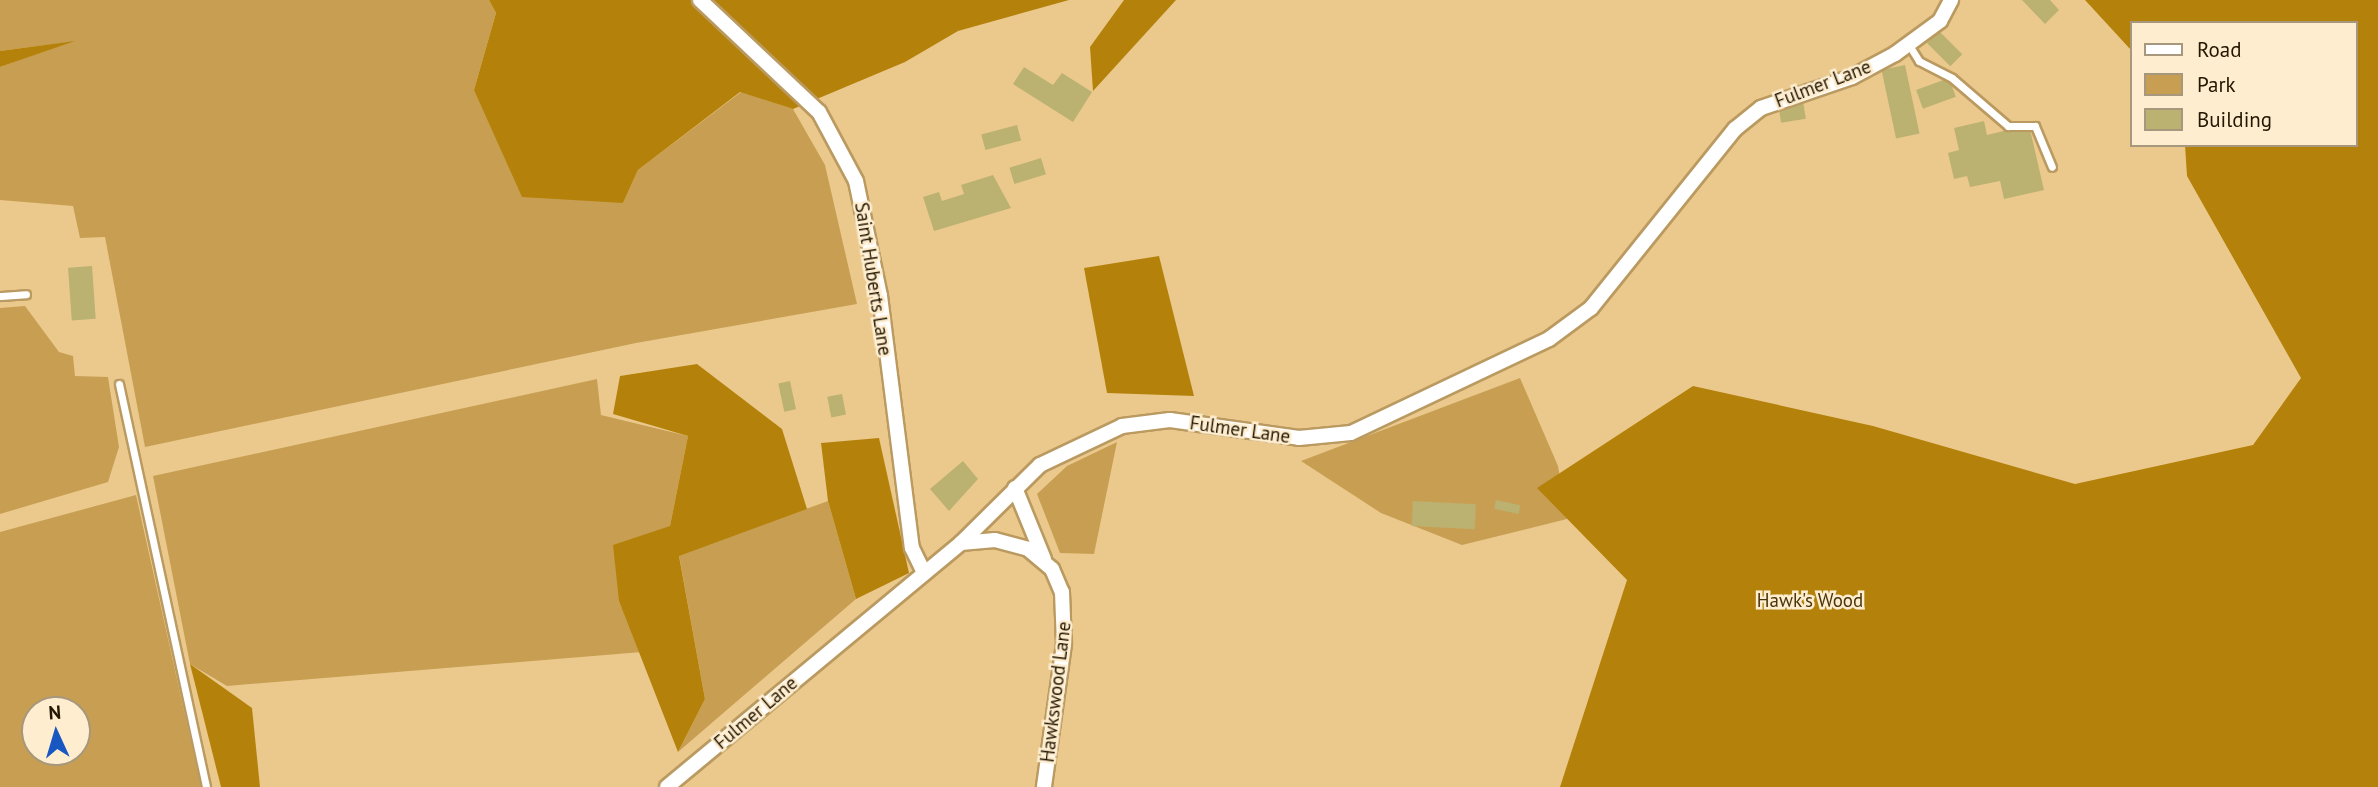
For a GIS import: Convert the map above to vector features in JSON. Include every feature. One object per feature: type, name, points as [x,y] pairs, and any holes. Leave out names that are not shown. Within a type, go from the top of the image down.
[{"type":"street","name":"Saint Huberts Lane","points":[[700,0],[819,112],[856,181],[880,296],[912,548],[924,573]]},
{"type":"street","name":"Fulmer Lane","points":[[667,787],[961,542],[1015,488],[1082,440],[1122,426],[1170,420],[1299,438],[1351,433],[1398,414],[1549,339],[1591,308],[1711,157],[1761,108],[1852,77],[1908,44],[1940,21],[1951,0]]},
{"type":"street","name":"Hawkswood Lane","points":[[1015,488],[1065,607],[1044,787]]},
{"type":"street","points":[[961,542],[1013,542],[1045,561]]},
{"type":"lane","points":[[1908,44],[1919,61],[1952,78],[2008,125],[2035,126],[2053,167]]},
{"type":"lane","points":[[0,296],[26,294]]},
{"type":"lane","points":[[119,384],[206,787]]},
{"type":"green space","points":[[0,0],[489,0],[496,13],[474,90],[623,203],[638,170],[741,92],[793,109],[825,165],[857,304],[636,343],[145,447],[105,237],[80,238],[73,206],[0,200],[0,67],[70,42],[0,51]]},
{"type":"green space","points":[[489,0],[1069,0],[958,31],[905,62],[793,109],[740,92],[638,170],[623,203],[522,197],[474,90],[496,13]]},
{"type":"green space","points":[[1124,0],[1176,0],[1093,91],[1090,47]]},
{"type":"green space","name":"Hawk's Wood","points":[[2085,0],[2378,0],[2378,787],[1560,787],[1627,580],[1537,488],[1693,386],[1873,426],[2075,484],[2253,445],[2301,378],[2187,176],[2185,147],[2357,147],[2357,21],[2130,21],[2130,49]]},
{"type":"green space","points":[[75,41],[0,67],[0,51]]},
{"type":"green space","points":[[1159,256],[1194,396],[1107,393],[1084,268]]},
{"type":"green space","points":[[25,306],[59,352],[73,356],[75,376],[108,377],[119,447],[108,482],[0,514],[0,308]]},
{"type":"green space","points":[[697,364],[782,429],[807,509],[679,556],[705,699],[678,752],[619,601],[613,545],[670,526],[688,436],[613,414],[620,376]]},
{"type":"green space","points":[[1520,378],[1558,466],[1567,519],[1462,545],[1381,513],[1301,461]]},
{"type":"green space","points":[[597,379],[601,415],[688,436],[670,526],[619,601],[642,652],[227,686],[190,664],[153,476]]},
{"type":"green space","points":[[879,438],[909,573],[856,599],[828,501],[821,443]]},
{"type":"green space","points":[[1117,442],[1094,554],[1060,553],[1037,494],[1067,466]]},
{"type":"green space","points":[[136,495],[201,787],[0,787],[0,532]]},
{"type":"green space","points":[[828,501],[856,599],[678,752],[705,699],[679,555]]},
{"type":"green space","points":[[190,664],[252,708],[260,787],[221,787]]},
{"type":"building","points":[[2022,0],[2050,0],[2059,10],[2045,24]]},
{"type":"building","points":[[1939,31],[1962,54],[1950,66],[1927,43]]},
{"type":"building","points":[[1905,65],[1920,133],[1896,138],[1882,70]]},
{"type":"building","points":[[1024,67],[1053,85],[1062,73],[1092,92],[1073,122],[1013,84]]},
{"type":"building","points":[[1949,78],[1956,97],[1923,109],[1916,90]]},
{"type":"building","points":[[1803,101],[1806,119],[1781,123],[1778,105]]},
{"type":"building","points":[[1984,121],[1987,135],[2029,125],[2044,190],[2004,199],[2000,181],[1970,187],[1967,176],[1954,179],[1948,153],[1959,150],[1954,128]]},
{"type":"building","points":[[1017,125],[1021,140],[985,150],[981,135]]},
{"type":"building","points":[[1041,158],[1046,174],[1014,184],[1009,168]]},
{"type":"building","points":[[993,175],[1011,208],[934,231],[923,197],[939,192],[942,201],[964,194],[961,185]]},
{"type":"building","points":[[92,266],[96,319],[72,321],[68,268]]},
{"type":"building","points":[[790,381],[796,409],[784,412],[778,383]]},
{"type":"building","points":[[842,394],[846,415],[831,417],[827,397]]},
{"type":"building","points":[[963,461],[978,479],[949,511],[930,489]]},
{"type":"building","points":[[1496,500],[1520,505],[1519,514],[1494,509]]},
{"type":"building","points":[[1413,501],[1476,504],[1475,529],[1412,526]]}]
